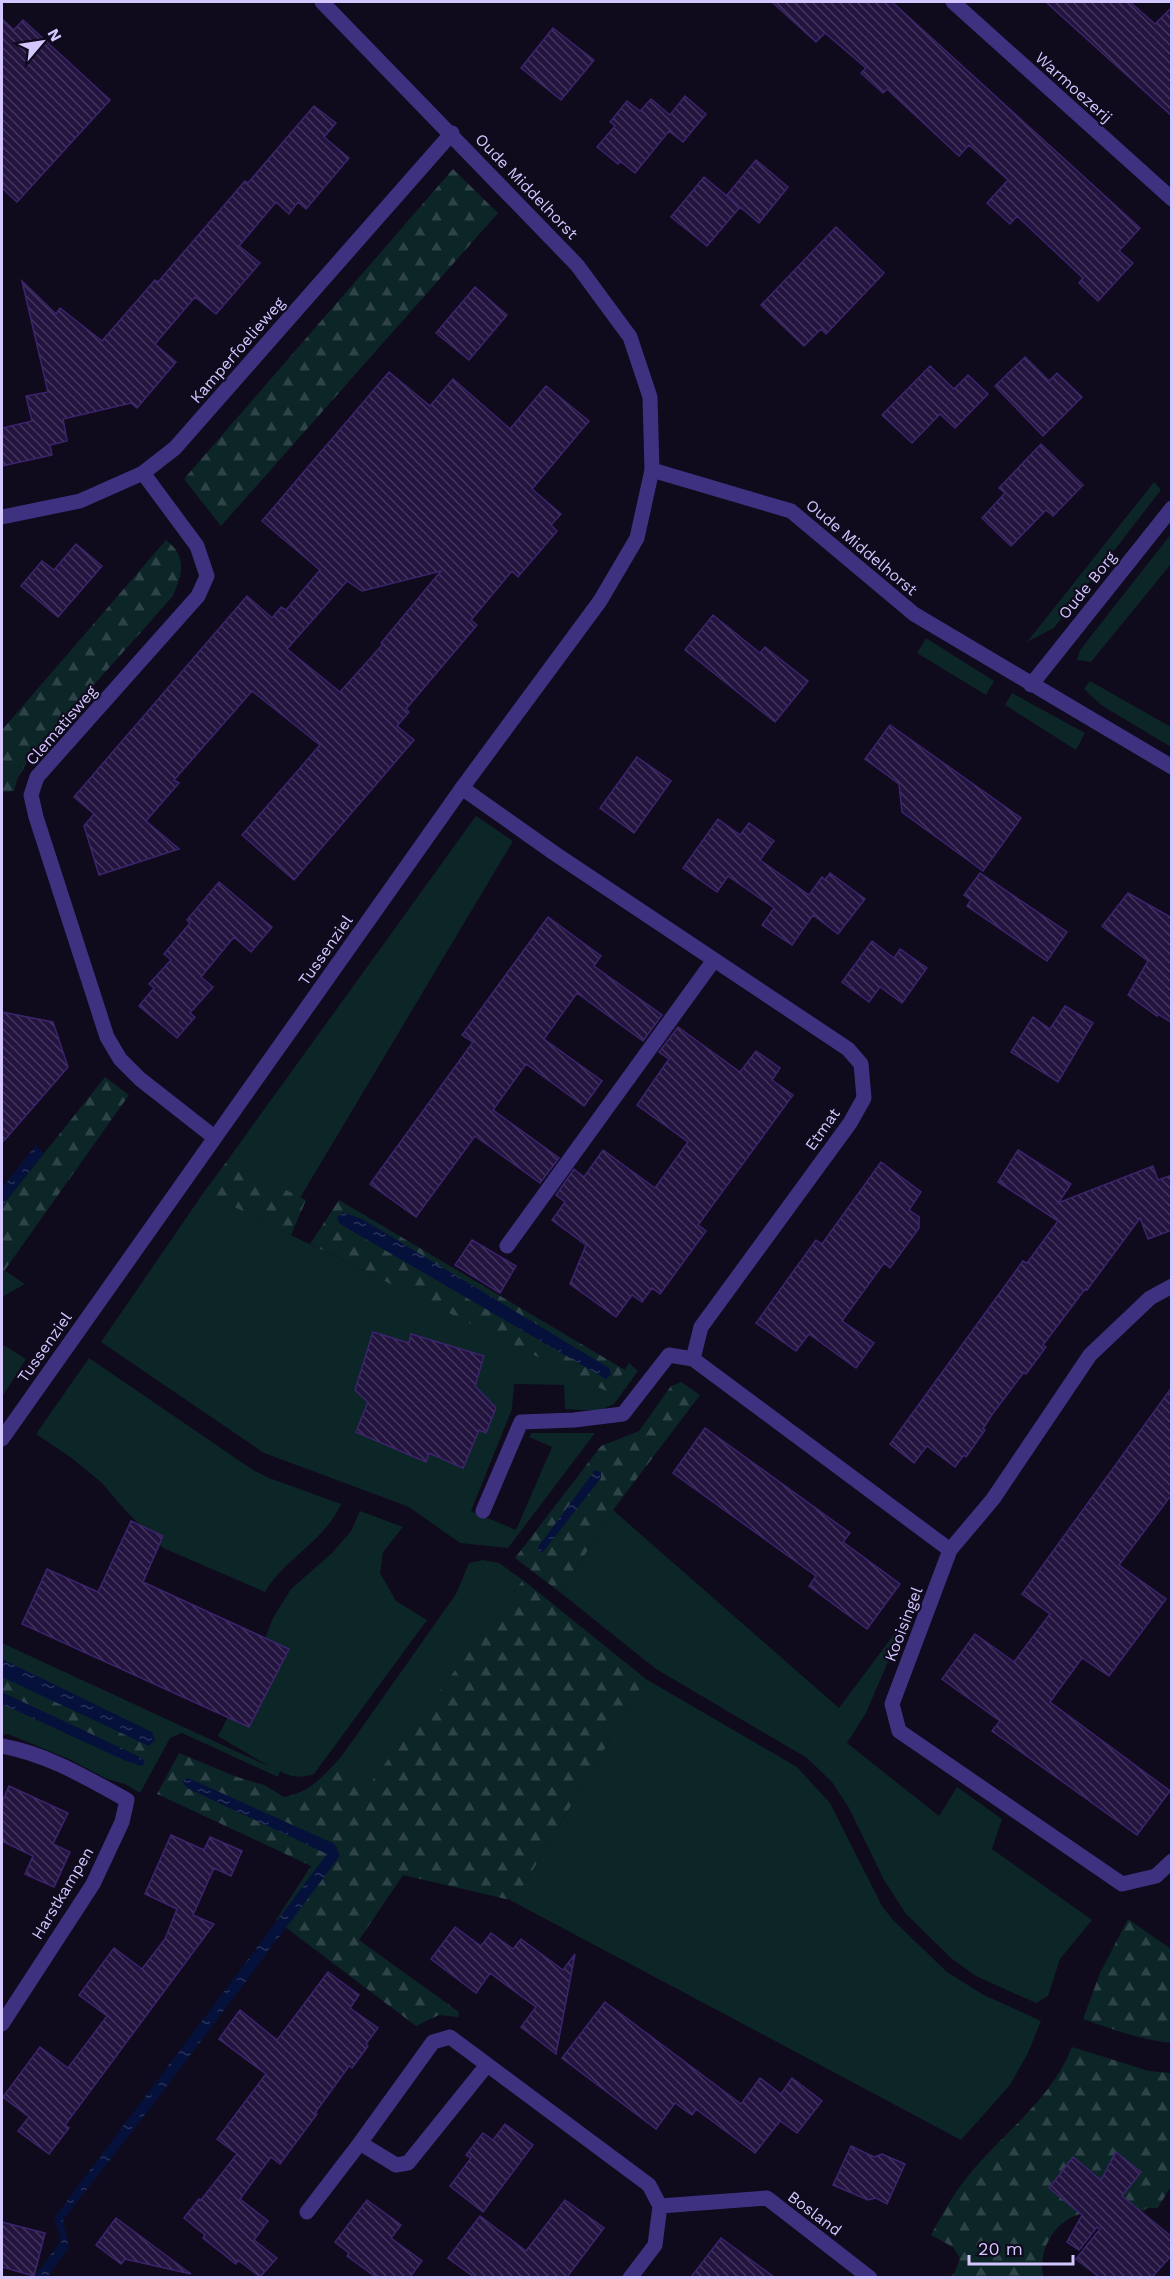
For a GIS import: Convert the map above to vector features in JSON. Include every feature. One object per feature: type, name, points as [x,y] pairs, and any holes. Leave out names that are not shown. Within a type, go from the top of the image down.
[{"type":"street","name":"Oude Middelhorst","points":[[322,2],[577,264],[630,337],[650,397],[652,470],[791,511],[914,614],[1172,767]]},
{"type":"street","name":"Warmoezerij","points":[[953,2],[1172,199]]},
{"type":"street","name":"Kamperfoelieweg","points":[[2,517],[80,501],[144,473],[175,448],[452,134]]},
{"type":"street","name":"Tussenziel","points":[[2,1439],[462,788],[600,601],[637,538],[652,470]]},
{"type":"street","name":"Clematisweg","points":[[144,473],[197,546],[207,576],[198,596],[37,777],[31,795],[36,817],[107,1037],[120,1059],[140,1079],[214,1137]]},
{"type":"street","name":"Oude Borg","points":[[1031,685],[1172,508]]},
{"type":"street","name":"Etmat","points":[[462,788],[848,1049],[861,1064],[864,1098],[850,1123],[701,1327],[693,1359]]},
{"type":"street","points":[[507,1246],[714,960]]},
{"type":"street","name":"Kooisingel","points":[[1172,1286],[1150,1298],[1090,1355],[993,1499],[950,1550],[892,1704],[899,1731],[1122,1884],[1156,1876],[1172,1862]]},
{"type":"street","points":[[483,1511],[520,1422],[574,1420],[623,1414],[669,1355],[693,1359],[950,1550]]},
{"type":"street","name":"Harstkampen","points":[[2,1746],[51,1761],[127,1800],[122,1822],[93,1884],[2,2024]]},
{"type":"street","points":[[307,2212],[434,2042],[450,2037],[649,2185],[660,2206],[655,2245],[630,2277]]},
{"type":"street","points":[[360,2143],[396,2165],[408,2163],[487,2065]]},
{"type":"street","name":"Bosland","points":[[660,2206],[767,2198],[870,2277]]},
{"type":"green space","points":[[453,169],[498,213],[221,526],[184,479]]},
{"type":"green space","points":[[1154,482],[1161,490],[1054,628],[1027,642]]},
{"type":"green space","points":[[1171,534],[1171,564],[1091,662],[1077,660],[1080,650]]},
{"type":"green space","points":[[166,540],[178,553],[181,566],[181,573],[173,596],[34,752],[18,777],[14,791],[2,792],[2,730]]},
{"type":"green space","points":[[926,638],[994,681],[986,695],[917,653]]},
{"type":"green space","points":[[1090,681],[1171,727],[1171,747],[1101,705],[1084,689]]},
{"type":"green space","points":[[1012,693],[1085,733],[1076,750],[1005,705]]},
{"type":"green space","points":[[476,816],[513,841],[300,1198],[227,1161]]},
{"type":"green space","points":[[105,1077],[129,1095],[2,1274],[2,1206]]},
{"type":"green space","points":[[227,1161],[306,1200],[291,1235],[204,1192]]},
{"type":"green space","points":[[204,1192],[610,1392],[629,1363],[638,1371],[614,1404],[599,1411],[565,1409],[564,1385],[514,1384],[512,1409],[471,1511],[516,1530],[552,1447],[529,1437],[532,1433],[595,1433],[508,1548],[460,1543],[409,1507],[264,1453],[101,1342]]},
{"type":"green space","points":[[339,1200],[625,1370],[610,1393],[310,1244]]},
{"type":"green space","points":[[4,1270],[25,1284],[2,1297],[2,1274]]},
{"type":"green space","points":[[2,1344],[26,1359],[2,1397]]},
{"type":"green space","points":[[89,1358],[253,1470],[341,1504],[325,1529],[283,1569],[265,1592],[163,1548],[102,1483],[73,1459],[36,1434]]},
{"type":"green space","points":[[681,1382],[700,1395],[613,1510],[561,1593],[515,1558],[601,1446],[639,1431],[671,1386]]},
{"type":"green space","points":[[613,1510],[839,1708],[907,1617],[866,1713],[847,1743],[939,1816],[957,1787],[1002,1819],[992,1849],[1092,1920],[1060,1959],[1048,1996],[1036,2003],[976,1976],[952,1959],[906,1914],[884,1880],[849,1808],[832,1782],[807,1758],[656,1669],[561,1593]]},
{"type":"green space","points":[[360,1511],[403,1527],[383,1552],[380,1573],[396,1601],[427,1620],[314,1774],[297,1777],[280,1771],[278,1777],[182,1733],[170,1738],[140,1793],[71,1760],[8,1734],[2,1735],[2,1699],[138,1763],[157,1739],[2,1670],[2,1643],[270,1767],[218,1736],[254,1667],[273,1618],[291,1589],[332,1553],[351,1531]]},
{"type":"green space","points":[[483,1560],[499,1563],[523,1580],[363,1794],[341,1757],[456,1594],[469,1563]]},
{"type":"green space","points":[[523,1580],[646,1679],[518,1895],[510,1900],[403,1875],[359,1940],[459,2012],[458,2017],[439,2015],[416,2026],[276,1920],[311,1866],[157,1794],[179,1753],[237,1777],[264,1785],[284,1797],[309,1787],[341,1757],[363,1793]]},
{"type":"green space","points":[[2,1666],[157,1739],[139,1763],[2,1699]]},
{"type":"green space","points":[[646,1679],[797,1767],[830,1803],[882,1906],[894,1921],[947,1972],[984,1995],[1041,2021],[1028,2053],[1010,2085],[961,2140],[510,1900],[518,1895]]},
{"type":"green space","points":[[1128,1919],[1171,1949],[1171,2043],[1138,2037],[1083,2019],[1100,1973]]},
{"type":"green space","points":[[1072,2047],[1149,2071],[1171,2073],[1171,2186],[1158,2208],[1147,2208],[1132,2219],[1108,2212],[1090,2212],[1066,2221],[1049,2239],[1042,2263],[1043,2277],[950,2277],[955,2272],[960,2258],[953,2247],[931,2235],[963,2183],[1052,2083]]},
{"type":"water","points":[[36,1145],[44,1153],[2,1206],[2,1188]]},
{"type":"water","points":[[342,1212],[362,1219],[609,1368],[611,1375],[606,1379],[340,1224],[337,1218]]},
{"type":"water","points":[[595,1470],[601,1472],[601,1478],[543,1552],[540,1552],[538,1547]]},
{"type":"water","points":[[2,1659],[152,1732],[155,1740],[149,1746],[2,1677]]},
{"type":"water","points":[[2,1692],[145,1761],[142,1766],[126,1761],[2,1704]]},
{"type":"water","points":[[188,1778],[335,1844],[340,1856],[63,2220],[69,2248],[47,2277],[34,2277],[61,2241],[54,2218],[327,1854],[187,1788],[182,1781]]},
{"type":"building","points":[[772,2],[892,2],[1140,228],[1119,251],[1133,263],[1098,301],[1079,283],[1083,278],[1017,216],[1010,224],[987,203],[1008,180],[969,145],[959,156],[887,89],[883,93],[861,73],[866,68],[825,33],[816,42]]},
{"type":"building","points":[[1046,2],[1130,2],[1155,24],[1172,7],[1172,116]]},
{"type":"building","points":[[2,19],[14,30],[23,20],[110,100],[17,202],[2,188]]},
{"type":"building","points":[[553,28],[594,60],[561,100],[521,68]]},
{"type":"building","points":[[685,96],[706,114],[683,142],[669,131],[635,173],[620,161],[618,164],[597,147],[615,126],[610,122],[627,101],[640,111],[651,99],[670,115]]},
{"type":"building","points":[[314,106],[336,123],[324,137],[349,158],[306,209],[298,202],[289,214],[276,202],[239,246],[260,263],[216,314],[195,297],[155,344],[176,362],[137,408],[131,403],[63,419],[67,441],[50,445],[52,455],[2,466],[2,428],[32,421],[26,396],[48,392],[22,281],[56,314],[60,308],[102,341],[155,280],[158,282],[245,181],[248,183]]},
{"type":"building","points":[[756,160],[788,187],[759,223],[740,207],[707,246],[671,217],[704,177],[739,206],[727,195]]},
{"type":"building","points":[[836,227],[884,273],[826,334],[821,329],[804,346],[761,305]]},
{"type":"building","points":[[475,287],[507,315],[469,360],[436,333]]},
{"type":"building","points":[[1025,357],[1049,381],[1057,373],[1082,397],[1043,436],[995,386]]},
{"type":"building","points":[[930,366],[954,389],[968,375],[988,394],[955,428],[940,414],[912,443],[882,415]]},
{"type":"building","points":[[389,372],[430,406],[453,379],[510,429],[546,386],[589,421],[532,489],[561,514],[551,525],[557,531],[518,577],[512,571],[471,620],[477,625],[406,709],[409,712],[397,726],[414,740],[294,880],[242,835],[320,745],[252,691],[174,780],[179,783],[146,821],[179,849],[99,875],[84,826],[94,814],[74,797],[247,596],[272,618],[281,607],[286,610],[320,570],[262,521]],"holes":[[[441,571],[381,643],[383,644],[340,692],[287,649],[347,581],[362,591]]]},
{"type":"building","points":[[1041,444],[1083,485],[1053,516],[1046,510],[1011,546],[982,518],[1005,493],[999,488]]},
{"type":"building","points":[[76,544],[102,566],[58,617],[21,586],[42,561],[54,570]]},
{"type":"building","points":[[713,615],[760,653],[765,647],[808,681],[775,722],[685,650]]},
{"type":"building","points":[[890,725],[1021,818],[983,871],[902,812],[899,784],[865,759]]},
{"type":"building","points":[[637,757],[671,781],[634,833],[600,808]]},
{"type":"building","points":[[718,819],[740,835],[749,823],[774,841],[760,860],[809,895],[822,877],[825,880],[830,873],[865,899],[838,934],[813,915],[792,945],[762,925],[774,908],[728,876],[717,892],[683,868]]},
{"type":"building","points":[[980,873],[1067,932],[1047,961],[967,906],[971,900],[964,895]]},
{"type":"building","points":[[219,882],[272,927],[251,952],[234,937],[201,977],[213,987],[190,1013],[195,1017],[177,1038],[139,1006],[154,988],[149,984],[171,960],[164,954],[190,923],[187,920]]},
{"type":"building","points":[[1128,893],[1172,918],[1172,1023],[1158,1014],[1157,1016],[1128,995],[1148,961],[1102,926]]},
{"type":"building","points":[[548,917],[601,956],[594,966],[662,1015],[643,1041],[577,993],[544,1039],[602,1081],[584,1106],[526,1064],[493,1110],[559,1158],[540,1183],[475,1136],[416,1217],[370,1184],[473,1042],[462,1035]]},
{"type":"building","points":[[872,941],[894,958],[900,949],[927,968],[902,1003],[880,987],[869,1002],[842,982]]},
{"type":"building","points":[[1065,1006],[1093,1023],[1058,1082],[1011,1052],[1033,1017],[1050,1029]]},
{"type":"building","points":[[2,1012],[53,1022],[68,1067],[2,1143]]},
{"type":"building","points":[[678,1027],[740,1072],[756,1051],[780,1068],[772,1080],[793,1095],[698,1225],[706,1231],[660,1294],[652,1288],[642,1302],[632,1295],[616,1317],[570,1284],[586,1245],[552,1220],[565,1202],[556,1195],[574,1169],[584,1177],[603,1150],[655,1188],[688,1142],[637,1105],[669,1059],[659,1052]]},
{"type":"building","points":[[1018,1150],[1071,1184],[1058,1203],[1153,1166],[1158,1180],[1172,1175],[1172,1230],[1148,1239],[1140,1218],[1043,1345],[1046,1347],[1026,1374],[1024,1372],[991,1416],[983,1429],[985,1430],[966,1457],[964,1455],[955,1467],[927,1446],[914,1463],[890,1444],[1023,1261],[1027,1263],[1058,1221],[998,1182]]},
{"type":"building","points":[[881,1162],[921,1192],[909,1210],[919,1217],[919,1228],[890,1268],[884,1263],[842,1321],[874,1343],[856,1368],[809,1334],[796,1351],[756,1323],[816,1240],[822,1244]]},
{"type":"building","points":[[472,1240],[516,1266],[500,1293],[455,1265]]},
{"type":"building","points":[[373,1332],[409,1343],[411,1334],[484,1356],[475,1386],[496,1408],[486,1433],[479,1430],[463,1468],[429,1453],[426,1462],[356,1432],[368,1402],[355,1390]]},
{"type":"building","points":[[1172,1387],[1172,1494],[1119,1565],[1166,1599],[1109,1676],[1082,1658],[1050,1702],[1170,1791],[1137,1835],[992,1731],[1000,1721],[942,1679],[975,1634],[1014,1662],[1050,1614],[1022,1594]]},
{"type":"building","points":[[705,1428],[850,1533],[843,1542],[900,1584],[867,1629],[809,1586],[816,1576],[673,1473]]},
{"type":"building","points":[[131,1521],[163,1536],[143,1582],[289,1649],[249,1727],[22,1624],[47,1569],[98,1592]]},
{"type":"building","points":[[9,1786],[68,1813],[53,1844],[70,1852],[54,1887],[25,1874],[33,1856],[2,1841],[2,1802]]},
{"type":"building","points":[[171,1835],[204,1850],[210,1837],[242,1851],[231,1876],[214,1868],[193,1915],[214,1924],[65,2125],[69,2128],[49,2154],[18,2131],[29,2117],[3,2097],[40,2047],[68,2068],[107,2016],[79,1995],[114,1948],[142,1969],[165,1939],[177,1909],[145,1894]]},
{"type":"building","points":[[455,1927],[481,1946],[491,1933],[513,1949],[521,1939],[563,1970],[575,1954],[556,2054],[521,2027],[536,2007],[490,1973],[476,1993],[431,1959]]},
{"type":"building","points":[[328,1972],[359,1995],[350,2008],[378,2028],[366,2044],[368,2046],[352,2068],[349,2066],[280,2164],[271,2157],[240,2199],[268,2221],[254,2240],[277,2258],[260,2277],[238,2260],[236,2264],[203,2238],[205,2235],[184,2218],[237,2154],[217,2139],[266,2074],[219,2039],[240,2010],[277,2040]]},
{"type":"building","points":[[605,2002],[741,2104],[760,2078],[781,2094],[792,2078],[822,2101],[797,2133],[780,2121],[755,2153],[696,2109],[692,2115],[675,2103],[656,2129],[562,2058]]},
{"type":"building","points":[[505,2124],[533,2145],[483,2212],[450,2186],[471,2158],[466,2155],[483,2133],[493,2140]]},
{"type":"building","points":[[851,2146],[874,2157],[882,2154],[905,2164],[887,2204],[876,2198],[868,2200],[833,2185]]},
{"type":"building","points":[[1116,2152],[1141,2172],[1122,2196],[1172,2237],[1172,2255],[1152,2277],[1099,2277],[1076,2259],[1100,2229],[1097,2227],[1079,2250],[1067,2242],[1082,2215],[1049,2188],[1073,2157],[1101,2180]]},
{"type":"building","points":[[367,2200],[401,2225],[391,2238],[422,2261],[410,2277],[376,2277],[347,2256],[349,2253],[335,2242]]},
{"type":"building","points":[[565,2200],[604,2228],[567,2277],[474,2277],[448,2258],[480,2216],[526,2251]]},
{"type":"building","points":[[116,2218],[191,2274],[125,2259],[121,2264],[96,2245]]},
{"type":"building","points":[[2,2222],[45,2233],[34,2276],[2,2267]]},
{"type":"building","points":[[721,2238],[774,2277],[691,2277]]}]
